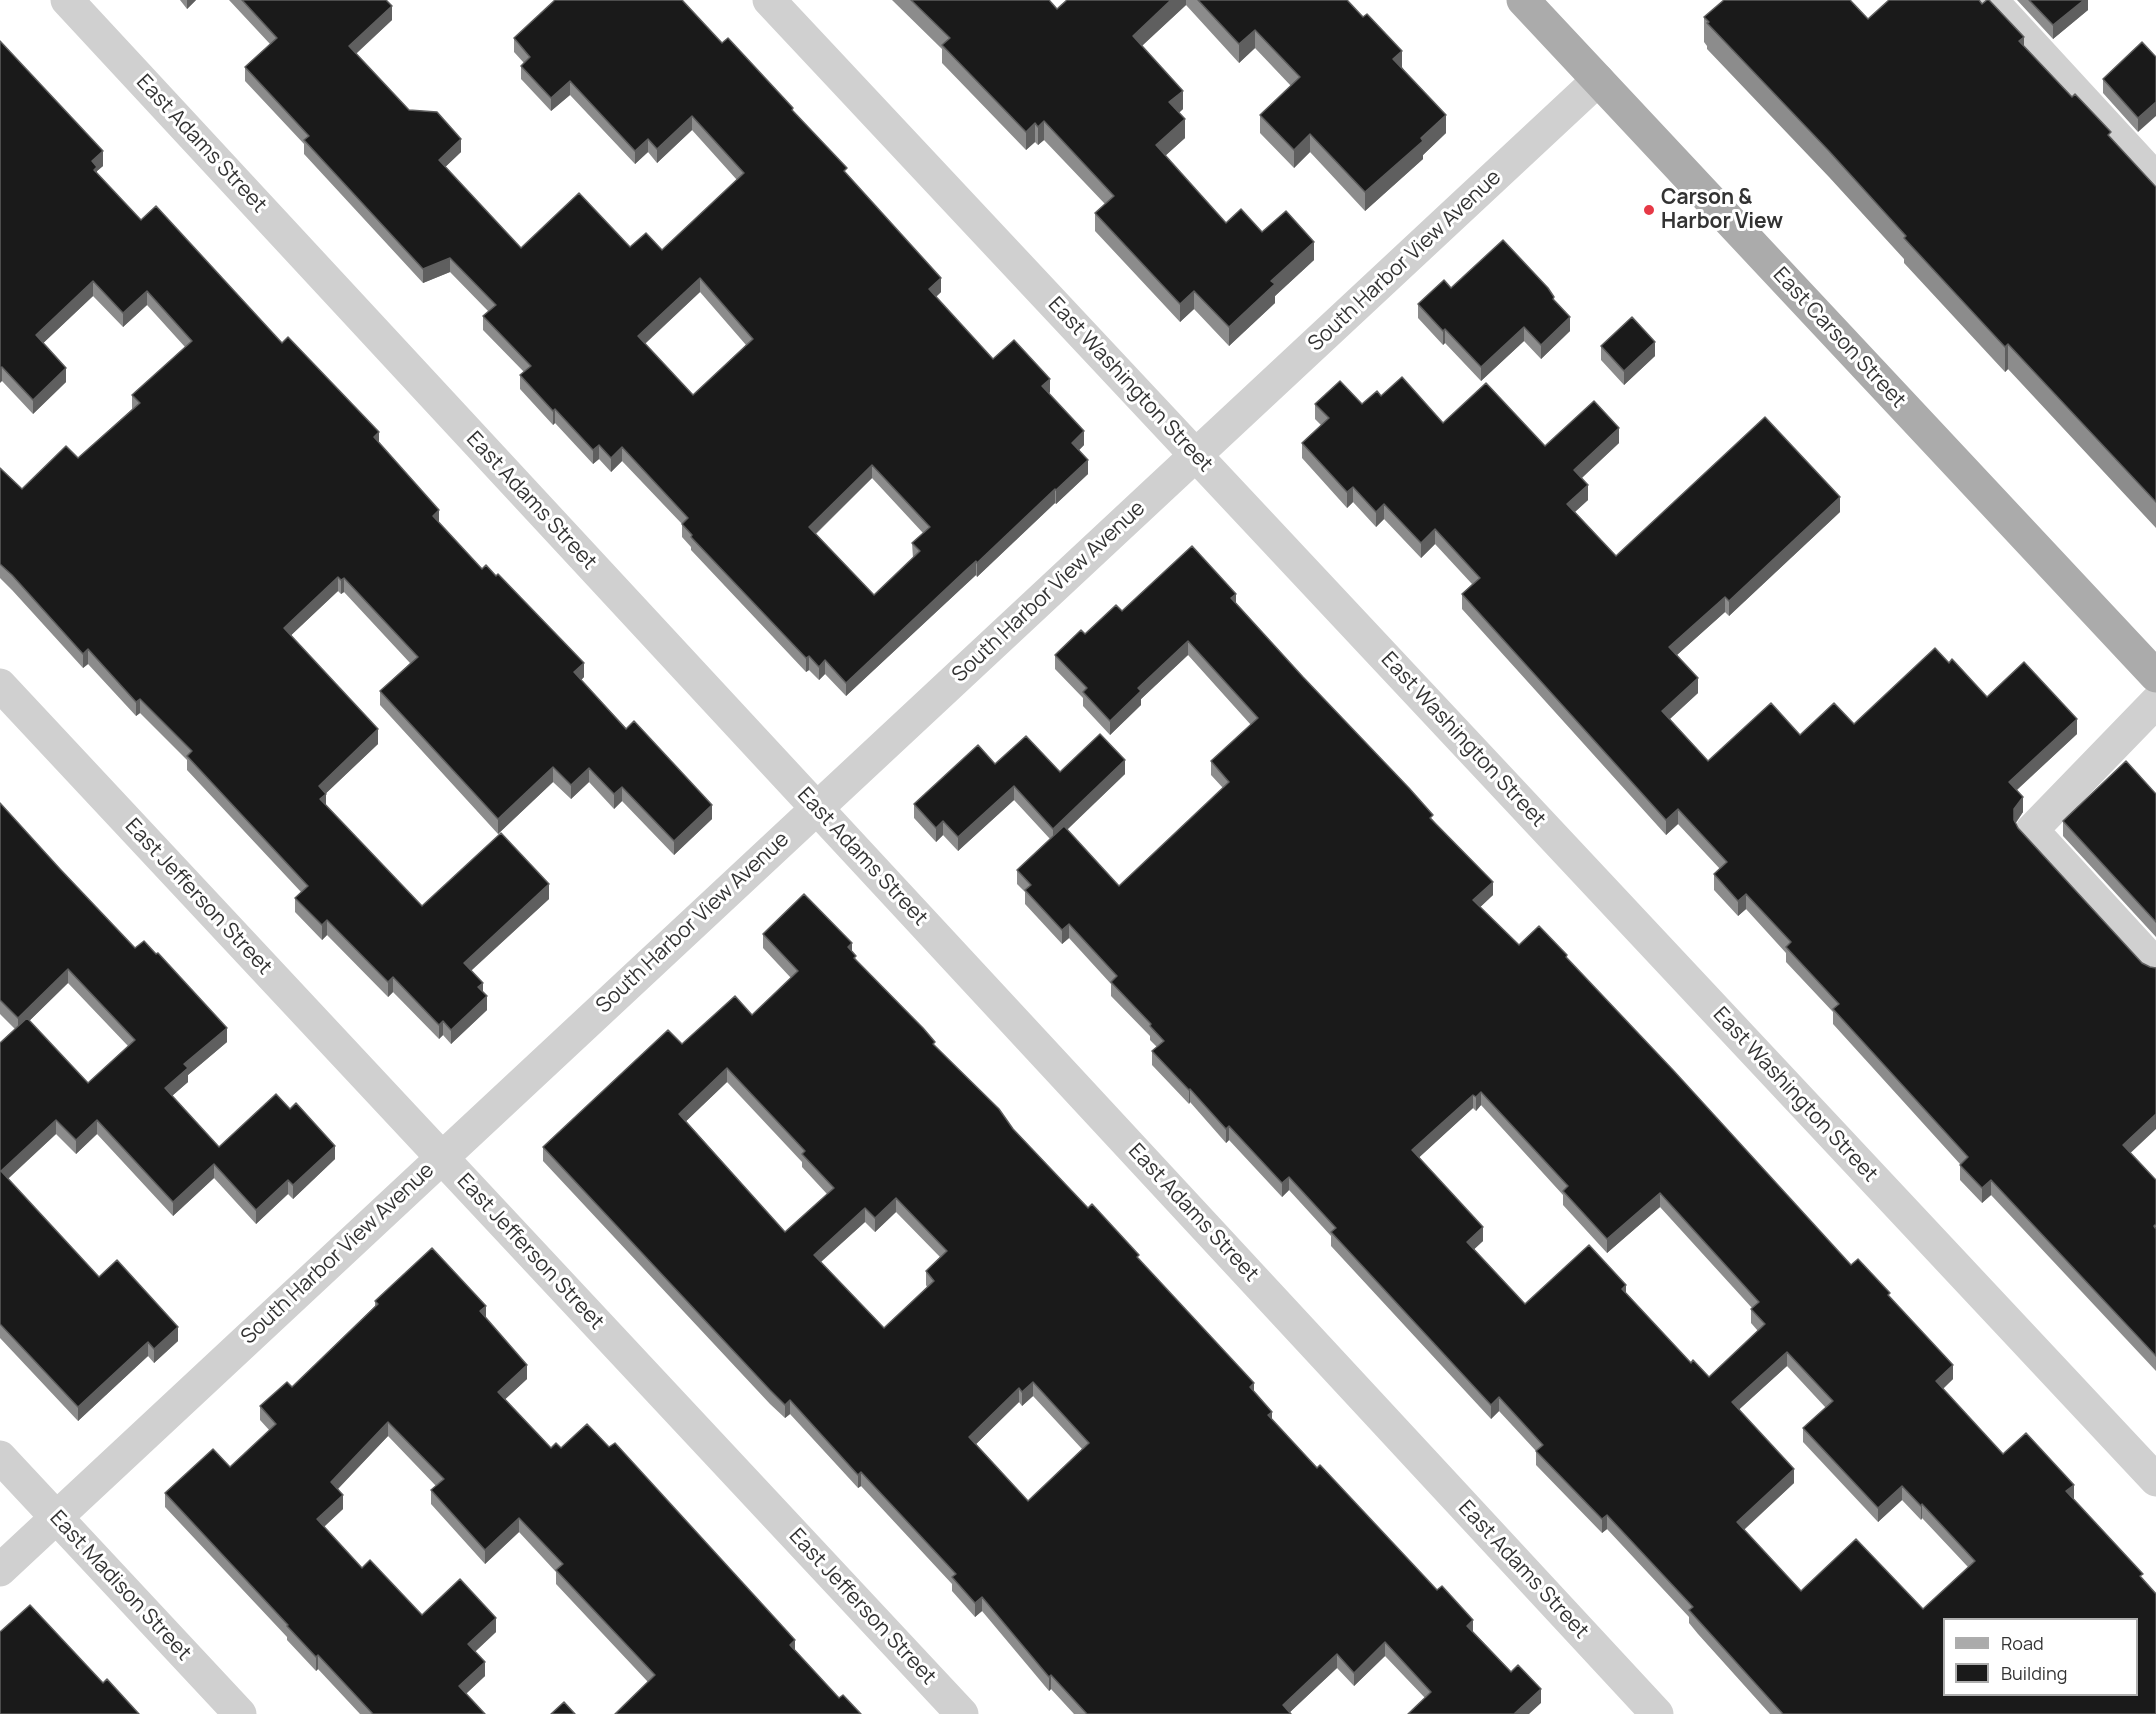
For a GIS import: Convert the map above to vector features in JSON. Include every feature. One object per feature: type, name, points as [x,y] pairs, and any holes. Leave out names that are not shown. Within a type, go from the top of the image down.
[{"type":"main road","name":"East Carson Street","points":[[1523,0],[2156,676]]},
{"type":"street","name":"East Adams Street","points":[[67,0],[1657,1714]]},
{"type":"street","name":"East Washington Street","points":[[769,0],[2156,1480]]},
{"type":"street","points":[[1990,0],[2156,179]]},
{"type":"street","name":"South Harbor View Avenue","points":[[0,1570],[1598,80]]},
{"type":"street","name":"East Jefferson Street","points":[[0,685],[962,1714]]},
{"type":"street","points":[[2156,702],[2032,830],[2156,965]]},
{"type":"street","name":"East Madison Street","points":[[0,1457],[240,1714]]},
{"type":"building","points":[[242,0],[386,0],[392,6],[349,46],[409,110],[437,112],[461,139],[439,160],[521,248],[579,193],[630,247],[646,233],[662,250],[744,173],[692,116],[657,149],[648,139],[635,151],[570,81],[551,98],[521,66],[530,57],[514,38],[555,0],[682,0],[722,43],[728,38],[847,168],[844,171],[941,278],[929,289],[993,359],[1014,340],[1050,379],[1042,386],[1084,431],[1072,443],[1088,460],[846,683],[825,660],[819,667],[809,656],[806,658],[691,537],[692,535],[682,524],[688,518],[622,447],[611,458],[599,445],[593,450],[555,409],[553,411],[520,375],[531,366],[483,316],[496,305],[450,258],[423,269],[304,140],[309,136],[245,67],[277,38]],"holes":[[[700,278],[753,339],[693,395],[638,336]],[[872,465],[930,527],[912,543],[920,551],[874,595],[809,527]]]},
{"type":"building","points":[[911,0],[1049,0],[1057,9],[1067,0],[1171,0],[1133,36],[1183,91],[1169,102],[1185,119],[1156,145],[1226,223],[1241,209],[1262,232],[1286,211],[1314,242],[1271,281],[1275,284],[1229,327],[1194,291],[1180,304],[1095,213],[1114,196],[1044,121],[1038,127],[1035,123],[1026,132],[942,45],[950,38]]},
{"type":"building","points":[[1198,0],[1347,0],[1363,17],[1367,14],[1402,51],[1393,59],[1446,115],[1421,138],[1423,141],[1365,192],[1310,134],[1294,150],[1260,115],[1300,77],[1255,30],[1239,44]]},
{"type":"building","points":[[1724,0],[1850,0],[1868,19],[1889,0],[1979,0],[1982,4],[1989,0],[2024,37],[2019,41],[2072,97],[2075,94],[2111,132],[2108,135],[2156,187],[2156,502],[2008,344],[2005,347],[1904,238],[1906,236],[1829,151],[1707,23],[1709,22],[1704,17]]},
{"type":"building","points":[[2029,0],[2084,0],[2053,25]]},
{"type":"building","points":[[0,41],[103,151],[92,161],[97,167],[94,170],[141,220],[156,206],[282,343],[288,337],[379,432],[374,437],[439,510],[433,516],[482,569],[486,565],[496,576],[498,574],[584,663],[574,672],[626,729],[634,721],[712,805],[674,841],[622,787],[614,794],[589,768],[571,785],[553,767],[498,819],[380,691],[418,657],[344,578],[341,580],[338,577],[284,628],[378,729],[319,786],[326,794],[320,799],[422,906],[501,833],[549,884],[464,963],[483,983],[478,987],[487,996],[451,1030],[443,1021],[439,1025],[393,977],[388,982],[327,920],[322,925],[295,898],[308,886],[187,756],[192,751],[140,699],[136,702],[88,649],[83,654],[0,564],[0,468],[22,489],[66,446],[78,458],[140,403],[132,395],[192,341],[147,291],[123,313],[93,281],[36,335],[66,368],[33,400],[2,367],[0,368]]},
{"type":"building","points":[[2142,42],[2156,57],[2156,102],[2138,118],[2103,79]]},
{"type":"building","points":[[1503,240],[1548,288],[1553,299],[1570,317],[1541,345],[1524,327],[1481,367],[1418,304],[1444,280],[1451,288]]},
{"type":"building","points":[[1632,317],[1655,342],[1624,371],[1601,346]]},
{"type":"building","points":[[1402,377],[1443,423],[1486,383],[1545,446],[1594,401],[1619,428],[1574,470],[1588,485],[1567,504],[1616,556],[1765,417],[1840,497],[1729,601],[1725,597],[1669,647],[1698,678],[1662,711],[1708,761],[1771,703],[1800,735],[1834,703],[1854,724],[1935,648],[1949,663],[1952,659],[1987,697],[2024,662],[2077,719],[2009,782],[2023,797],[2014,809],[2014,820],[2018,828],[2142,963],[2156,968],[2156,1114],[2123,1145],[2156,1180],[2156,1224],[2154,1226],[2156,1229],[2156,1356],[1991,1180],[1982,1188],[1960,1165],[1968,1157],[1833,1009],[1839,1004],[1786,947],[1791,942],[1746,894],[1738,901],[1714,874],[1727,862],[1678,809],[1666,820],[1462,594],[1480,578],[1435,529],[1421,543],[1384,504],[1376,512],[1353,487],[1347,492],[1302,443],[1329,418],[1315,404],[1340,381],[1362,404],[1377,391],[1381,396]]},
{"type":"building","points":[[1192,546],[1236,594],[1231,598],[1409,788],[1433,815],[1430,818],[1493,882],[1473,900],[1519,945],[1539,926],[1851,1265],[1858,1259],[1953,1365],[1936,1381],[2003,1454],[2026,1433],[2074,1485],[2066,1491],[2143,1574],[2140,1576],[2156,1594],[2156,1714],[1783,1714],[1689,1610],[1693,1607],[1607,1515],[1602,1519],[1536,1451],[1543,1445],[1499,1397],[1491,1405],[1331,1232],[1336,1228],[1289,1177],[1282,1183],[1229,1126],[1226,1129],[1152,1051],[1164,1041],[1111,982],[1117,976],[1069,924],[1062,930],[1025,890],[1031,885],[1017,870],[1064,826],[1119,886],[1229,782],[1211,761],[1258,718],[1188,641],[1138,688],[1141,691],[1110,721],[1083,692],[1087,688],[1055,655],[1081,630],[1085,634],[1116,605],[1122,611]],"holes":[[[1481,1092],[1568,1186],[1563,1191],[1607,1239],[1660,1193],[1759,1302],[1751,1309],[1765,1324],[1709,1377],[1693,1360],[1691,1363],[1622,1289],[1626,1285],[1589,1245],[1525,1304],[1467,1242],[1483,1227],[1412,1150],[1473,1095],[1476,1097]],[[1787,1352],[1833,1401],[1803,1428],[1878,1508],[1902,1486],[1975,1561],[1923,1609],[1856,1539],[1801,1591],[1737,1522],[1794,1469],[1732,1402]]]},
{"type":"building","points":[[1100,734],[1125,760],[1053,829],[1014,786],[958,837],[943,821],[936,828],[914,804],[978,745],[995,764],[1026,736],[1060,772]]},
{"type":"building","points":[[2126,761],[2156,794],[2156,922],[2063,821]]},
{"type":"building","points":[[0,803],[135,948],[144,941],[156,954],[158,953],[227,1028],[184,1064],[188,1068],[165,1088],[219,1147],[276,1094],[290,1109],[296,1103],[335,1146],[293,1185],[288,1180],[256,1210],[214,1164],[173,1202],[97,1120],[76,1140],[56,1120],[1,1171],[99,1277],[117,1260],[178,1327],[154,1349],[148,1342],[78,1407],[0,1324],[0,1043],[27,1018],[88,1083],[135,1040],[68,969],[18,1018],[0,1000]]},
{"type":"building","points":[[804,894],[852,943],[848,947],[856,956],[854,958],[923,1028],[935,1042],[933,1044],[999,1109],[1013,1129],[1088,1208],[1092,1204],[1139,1255],[1137,1257],[1254,1383],[1250,1387],[1272,1412],[1268,1415],[1317,1468],[1320,1465],[1437,1590],[1442,1586],[1473,1620],[1467,1626],[1511,1672],[1518,1665],[1541,1689],[1514,1714],[1408,1714],[1431,1692],[1385,1642],[1354,1673],[1337,1654],[1283,1705],[1291,1714],[1087,1714],[1051,1675],[1049,1677],[982,1597],[975,1603],[952,1577],[956,1574],[861,1472],[858,1475],[790,1400],[785,1405],[770,1390],[543,1147],[668,1030],[682,1044],[735,996],[752,1015],[798,971],[763,934]],"holes":[[[727,1068],[805,1151],[802,1154],[834,1188],[785,1232],[679,1114]],[[896,1198],[947,1251],[926,1271],[934,1281],[884,1328],[814,1255],[865,1208],[875,1218]],[[1033,1382],[1089,1443],[1028,1501],[969,1437],[1019,1388],[1022,1392]]]},
{"type":"building","points":[[432,1248],[486,1306],[480,1311],[527,1365],[498,1392],[551,1448],[556,1443],[561,1448],[587,1424],[609,1447],[615,1443],[795,1640],[790,1645],[839,1698],[843,1695],[861,1714],[615,1714],[655,1675],[556,1570],[563,1564],[519,1518],[485,1550],[431,1490],[444,1479],[388,1422],[331,1482],[343,1495],[317,1519],[362,1568],[370,1560],[422,1615],[460,1579],[496,1618],[468,1644],[485,1662],[459,1686],[485,1714],[373,1714],[318,1655],[316,1657],[287,1626],[165,1493],[213,1449],[230,1467],[276,1424],[260,1406],[287,1382],[292,1387],[378,1304],[375,1301]]},
{"type":"building","points":[[30,1605],[103,1683],[107,1679],[139,1714],[0,1714],[0,1632]]},
{"type":"building","points":[[564,1702],[575,1714],[551,1714]]},
{"type":"place","name":"Carson & Harbor View","points":[[1649,210]]}]
